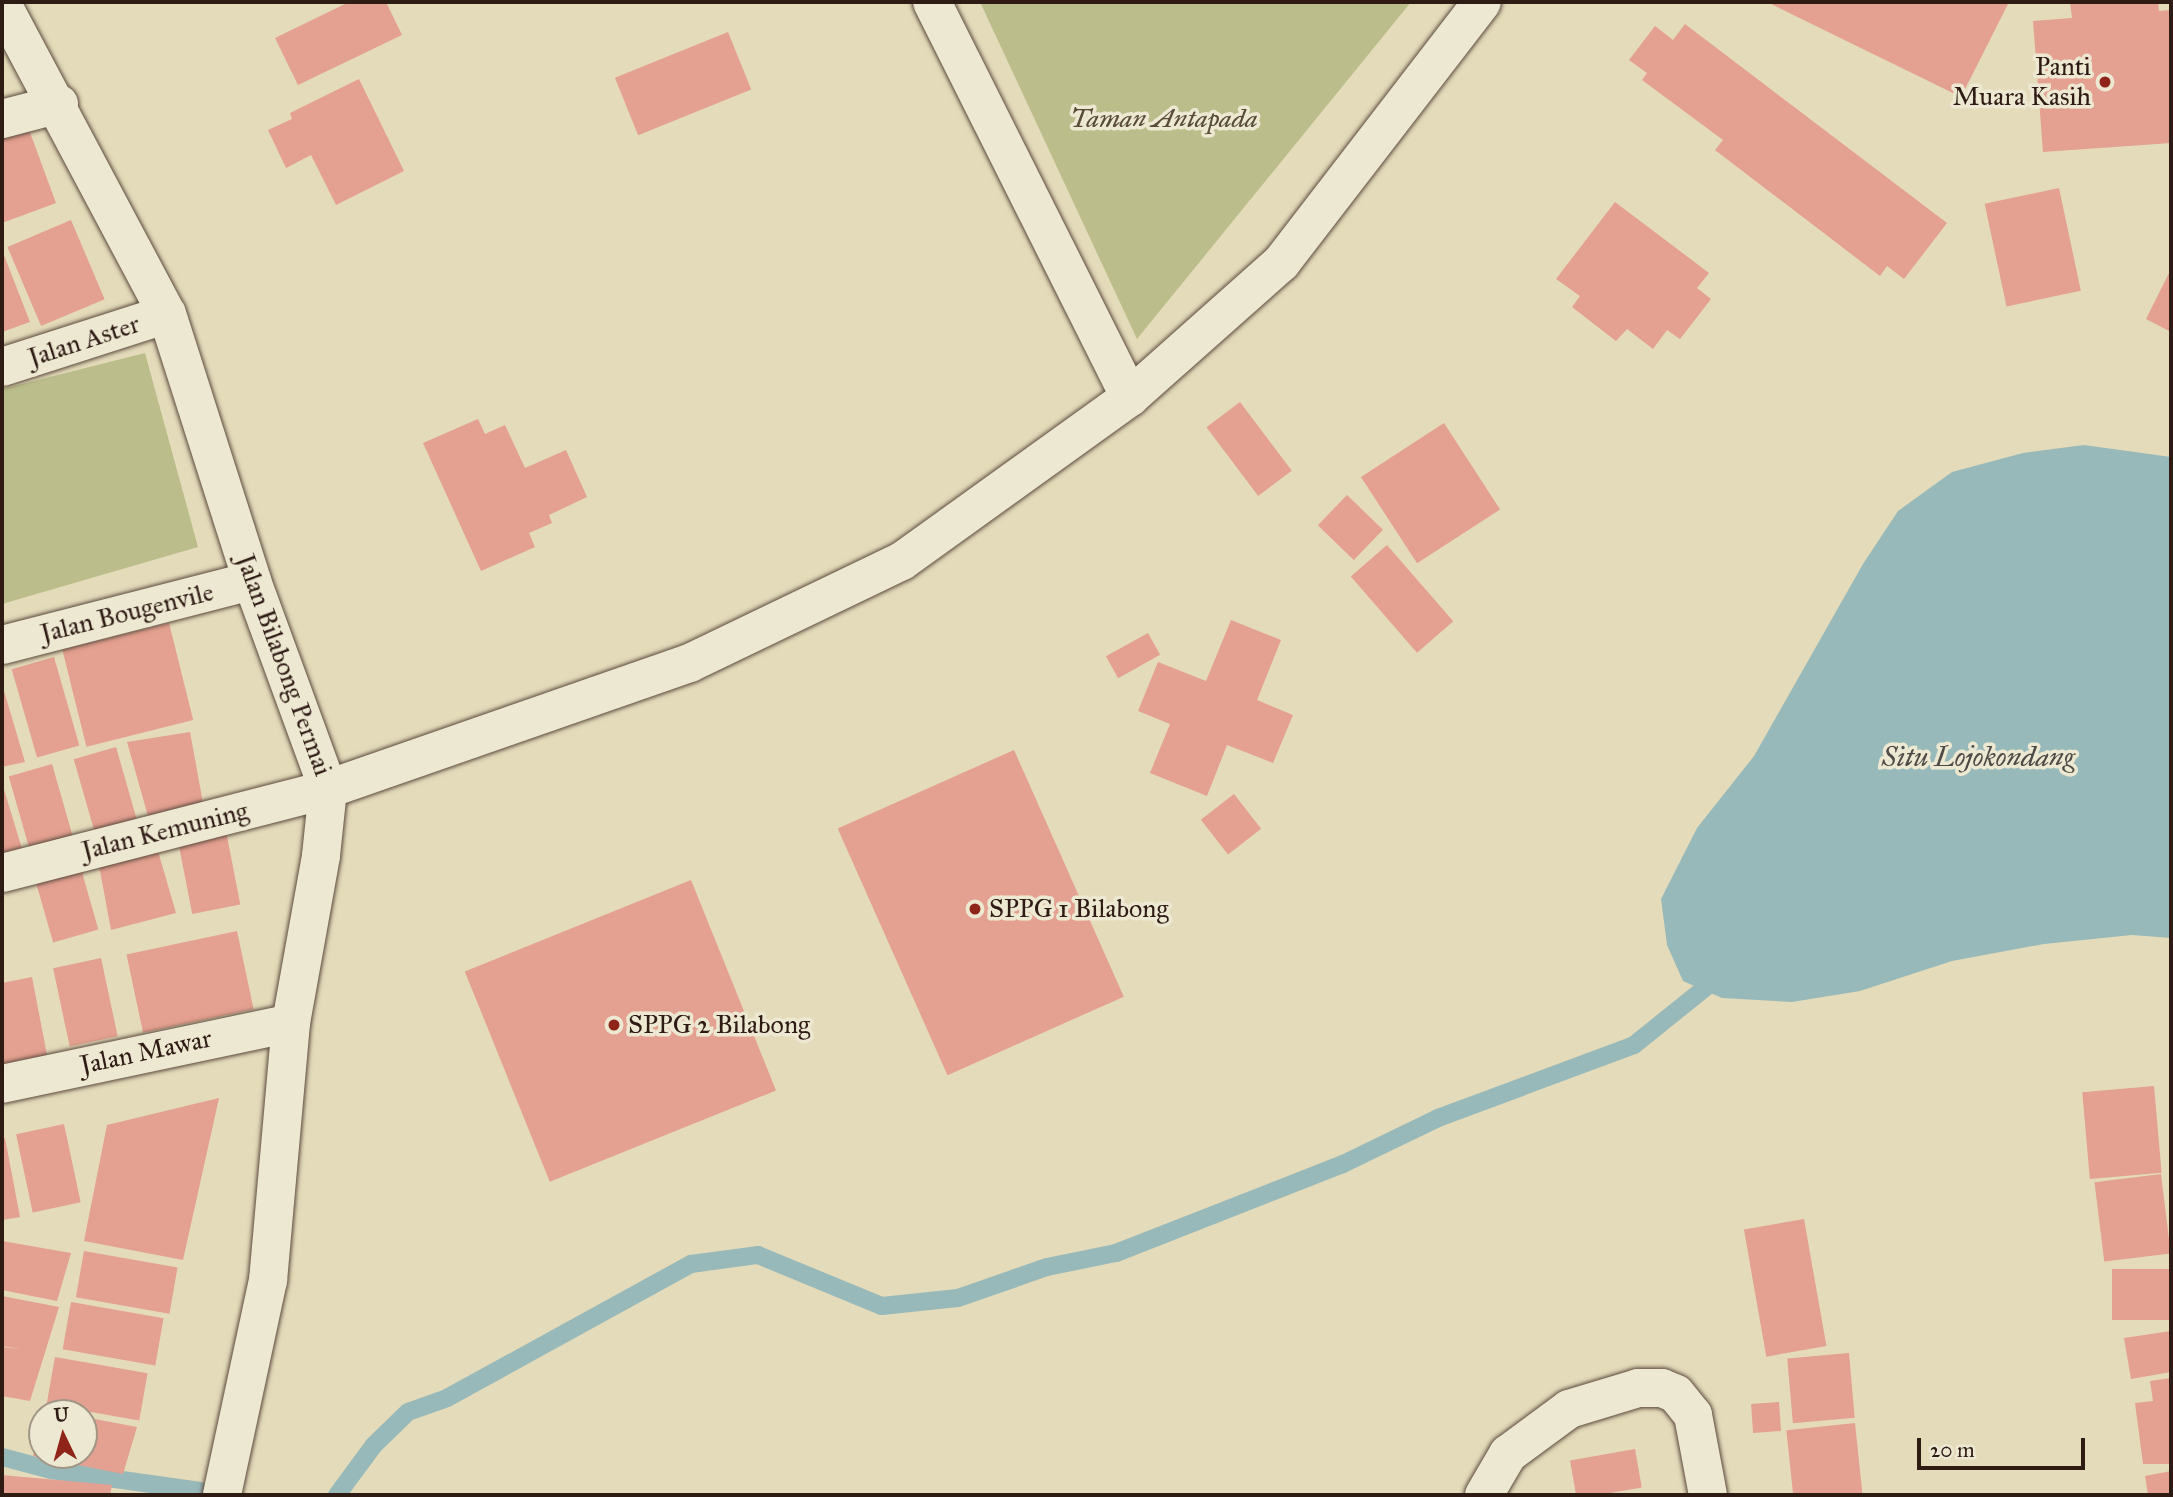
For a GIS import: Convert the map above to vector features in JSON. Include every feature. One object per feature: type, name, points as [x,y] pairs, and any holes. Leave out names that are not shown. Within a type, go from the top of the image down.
[{"type":"street","points":[[932,2],[1130,397]]},
{"type":"street","name":"Jalan Kemuning","points":[[2,873],[328,789],[690,663],[902,561],[1130,397],[1281,263],[1482,2]]},
{"type":"street","name":"Jalan Bilabong Permai","points":[[2,4],[58,104],[167,314],[252,581],[328,789],[290,1023],[268,1280],[222,1495]]},
{"type":"street","points":[[2,119],[58,104]]},
{"type":"street","name":"Jalan Aster","points":[[2,367],[167,314]]},
{"type":"street","name":"Jalan Bougenvile","points":[[2,645],[252,581]]},
{"type":"street","name":"Jalan Mawar","points":[[2,1084],[290,1023]]},
{"type":"street","points":[[1484,1495],[1508,1454],[1569,1409],[1650,1388],[1676,1394],[1693,1415],[1708,1495]]},
{"type":"green space","name":"Taman Antapada","points":[[980,2],[1411,2],[1137,339]]},
{"type":"green space","points":[[145,353],[198,547],[2,604],[2,389]]},
{"type":"water","name":"Situ Lojokondang","points":[[2084,445],[2171,457],[2171,938],[2132,935],[2044,944],[1952,961],[1860,991],[1792,1002],[1722,998],[1683,981],[1667,945],[1661,899],[1697,828],[1754,756],[1863,564],[1898,511],[1952,472],[2023,453]]},
{"type":"building","points":[[349,2],[386,2],[402,35],[298,85],[275,38]]},
{"type":"building","points":[[1767,2],[2009,2],[1961,97]]},
{"type":"building","name":"Panti Muara Kasih","points":[[2070,2],[2158,2],[2159,11],[2171,10],[2171,143],[2043,152],[2033,21],[2072,18]]},
{"type":"building","points":[[1685,24],[1947,223],[1904,279],[1887,266],[1880,276],[1715,150],[1723,140],[1642,80],[1647,73],[1629,60],[1655,26],[1673,40]]},
{"type":"building","points":[[728,32],[751,89],[638,135],[615,78]]},
{"type":"building","points":[[359,79],[404,171],[336,205],[311,155],[286,168],[268,130],[292,119],[290,113]]},
{"type":"building","points":[[28,127],[56,203],[2,223],[2,136]]},
{"type":"building","points":[[2059,188],[2081,291],[2006,307],[1985,204]]},
{"type":"building","points":[[1615,202],[1709,273],[1697,288],[1711,299],[1680,339],[1667,330],[1653,349],[1627,329],[1616,341],[1572,307],[1580,296],[1556,279]]},
{"type":"building","points":[[71,220],[105,299],[41,326],[7,247]]},
{"type":"building","points":[[2,250],[30,322],[2,332]]},
{"type":"building","points":[[2171,269],[2171,332],[2146,319]]},
{"type":"building","points":[[1240,402],[1292,471],[1258,496],[1206,427]]},
{"type":"building","points":[[478,419],[485,434],[505,425],[525,468],[566,450],[587,497],[549,515],[552,523],[529,533],[535,547],[481,571],[423,443]]},
{"type":"building","points":[[1444,423],[1500,509],[1417,563],[1361,477]]},
{"type":"building","points":[[1347,495],[1383,530],[1354,560],[1318,525]]},
{"type":"building","points":[[1387,545],[1453,621],[1417,653],[1351,576]]},
{"type":"building","points":[[1231,620],[1281,640],[1257,700],[1293,715],[1273,763],[1227,745],[1207,796],[1150,773],[1170,724],[1138,711],[1158,662],[1206,681]]},
{"type":"building","points":[[169,623],[193,720],[86,747],[62,650]]},
{"type":"building","points":[[1148,633],[1160,655],[1118,678],[1106,656]]},
{"type":"building","points":[[54,657],[79,745],[37,758],[12,669]]},
{"type":"building","points":[[2,684],[25,762],[2,767]]},
{"type":"building","points":[[190,732],[205,814],[152,830],[127,742]]},
{"type":"building","points":[[116,747],[141,834],[99,847],[74,759]]},
{"type":"building","name":"SPPG 1 Bilabong","points":[[1014,750],[1124,997],[948,1075],[838,829]]},
{"type":"building","points":[[52,764],[77,851],[34,864],[9,776]]},
{"type":"building","points":[[2,783],[26,862],[2,868]]},
{"type":"building","points":[[1234,794],[1261,829],[1228,855],[1201,820]]},
{"type":"building","points":[[226,831],[240,905],[192,914],[178,840]]},
{"type":"building","points":[[158,851],[176,913],[111,930],[98,860]]},
{"type":"building","points":[[81,869],[98,930],[53,943],[36,882]]},
{"type":"building","name":"SPPG 2 Bilabong","points":[[691,880],[776,1090],[550,1182],[465,971]]},
{"type":"building","points":[[237,931],[254,1009],[143,1033],[126,954]]},
{"type":"building","points":[[101,958],[118,1036],[70,1046],[53,968]]},
{"type":"building","points":[[32,977],[47,1055],[2,1064],[2,983]]},
{"type":"building","points":[[2154,1086],[2162,1173],[2090,1179],[2082,1092]]},
{"type":"building","points":[[219,1098],[183,1260],[84,1241],[107,1125]]},
{"type":"building","points":[[64,1124],[81,1202],[33,1212],[16,1134]]},
{"type":"building","points":[[5,1138],[20,1217],[2,1220],[2,1139]]},
{"type":"building","points":[[2161,1174],[2171,1253],[2104,1262],[2094,1182]]},
{"type":"building","points":[[1804,1219],[1826,1346],[1766,1357],[1744,1230]]},
{"type":"building","points":[[2,1241],[71,1253],[57,1301],[2,1290]]},
{"type":"building","points":[[84,1251],[178,1267],[169,1314],[76,1297]]},
{"type":"building","points":[[2112,1269],[2171,1269],[2171,1320],[2112,1320]]},
{"type":"building","points":[[2,1296],[59,1307],[28,1401],[2,1396],[2,1347],[21,1349],[2,1346]]},
{"type":"building","points":[[71,1302],[164,1318],[155,1366],[63,1349]]},
{"type":"building","points":[[2171,1331],[2171,1372],[2131,1379],[2124,1338]]},
{"type":"building","points":[[1849,1353],[1855,1418],[1793,1423],[1787,1358]]},
{"type":"building","points":[[55,1357],[148,1373],[139,1421],[98,1413],[98,1399],[48,1399]]},
{"type":"building","points":[[2171,1378],[2171,1464],[2143,1464],[2135,1403],[2153,1401],[2150,1381]]},
{"type":"building","points":[[1779,1402],[1781,1431],[1753,1433],[1751,1404]]},
{"type":"building","points":[[98,1420],[137,1427],[123,1474],[98,1469]]},
{"type":"building","points":[[1855,1423],[1863,1495],[1793,1495],[1786,1430]]},
{"type":"building","points":[[1635,1449],[1642,1487],[1599,1495],[1576,1495],[1570,1460]]},
{"type":"building","points":[[2171,1471],[2171,1495],[2148,1495],[2145,1476]]},
{"type":"building","points":[[2,1475],[112,1485],[110,1495],[2,1495]]},
{"type":"waterway","points":[[337,1495],[374,1445],[408,1412],[447,1398],[691,1264],[758,1255],[882,1306],[958,1298],[1047,1267],[1116,1253],[1343,1164],[1438,1118],[1634,1045],[1710,984]]},
{"type":"waterway","points":[[2,1457],[51,1470],[201,1491]]},
{"type":"place","name":"Panti Muara Kasih","points":[[2105,82]]},
{"type":"place","name":"SPPG 1 Bilabong","points":[[975,909]]},
{"type":"place","name":"SPPG 2 Bilabong","points":[[614,1025]]}]
